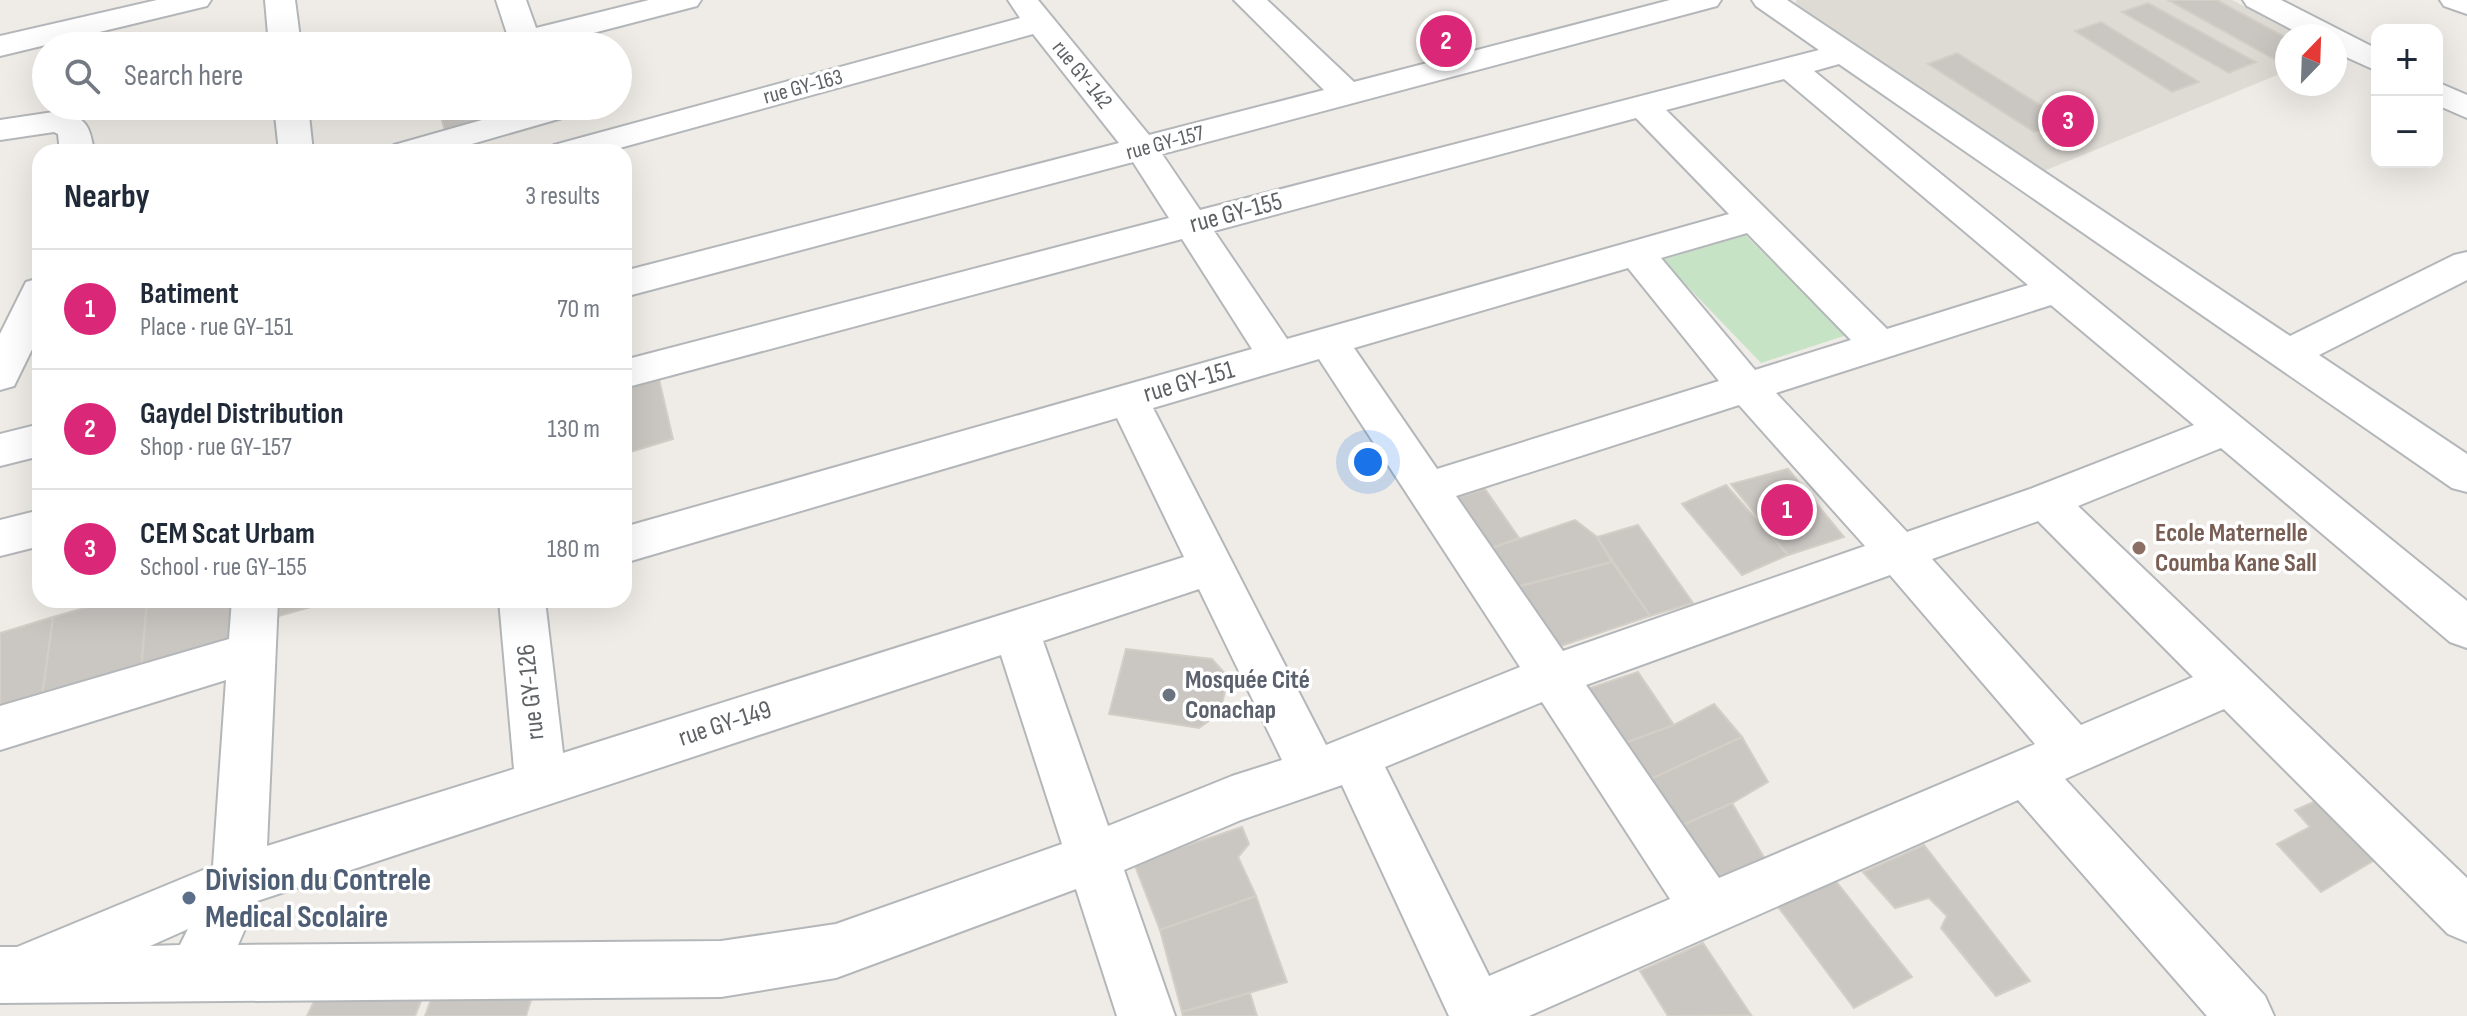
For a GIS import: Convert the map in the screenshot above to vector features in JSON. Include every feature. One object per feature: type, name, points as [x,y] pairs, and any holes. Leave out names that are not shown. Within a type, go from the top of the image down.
[{"type":"street","points":[[60,32],[196,0]]},
{"type":"street","points":[[280,0],[283,32]]},
{"type":"street","points":[[511,0],[522,32]]},
{"type":"street","points":[[567,32],[686,0]]},
{"type":"street","name":"rue GY-157","points":[[632,282],[1706,0]]},
{"type":"street","points":[[1767,0],[2467,476]]},
{"type":"street","points":[[2258,0],[2305,24]]},
{"type":"street","points":[[2455,0],[2467,5]]},
{"type":"street","points":[[1258,2],[1349,95]]},
{"type":"street","name":"rue GY-142","points":[[1031,11],[1142,149],[1277,356]]},
{"type":"street","name":"rue GY-163","points":[[592,144],[1031,11]]},
{"type":"street","points":[[0,46],[32,38]]},
{"type":"street","points":[[2347,46],[2371,58]]},
{"type":"street","name":"rue GY-155","points":[[632,372],[1847,52]]},
{"type":"street","points":[[1790,67],[2467,628]]},
{"type":"street","points":[[2443,95],[2467,108]]},
{"type":"street","points":[[1643,106],[1880,346]]},
{"type":"street","points":[[293,120],[295,144]]},
{"type":"street","points":[[432,144],[511,120]]},
{"type":"street","points":[[554,120],[563,144]]},
{"type":"street","points":[[0,130],[60,121],[74,130],[76,144]]},
{"type":"street","name":"rue GY-151","points":[[632,543],[1754,219]]},
{"type":"street","points":[[1636,253],[1746,387],[1897,551],[2049,762],[2245,1016]]},
{"type":"street","points":[[2288,354],[2467,264]]},
{"type":"street","points":[[1427,489],[2058,289]]},
{"type":"street","points":[[0,376],[32,308]]},
{"type":"street","points":[[1329,342],[1708,909]]},
{"type":"street","points":[[1128,399],[1212,567],[1334,765],[1478,1013],[1708,909],[2232,683]]},
{"type":"street","points":[[7,975],[721,969],[836,951],[1092,858],[1232,800],[1334,765],[1552,676],[2045,501],[2227,429]]},
{"type":"street","points":[[0,450],[32,442]]},
{"type":"street","points":[[2045,501],[2467,915]]},
{"type":"street","points":[[0,538],[32,530]]},
{"type":"street","name":"rue GY-149","points":[[7,975],[239,881],[1212,567]]},
{"type":"street","points":[[197,972],[239,881],[255,608]]},
{"type":"street","name":"rue GY-126","points":[[523,608],[541,783]]},
{"type":"street","points":[[1016,630],[1146,1016]]},
{"type":"street","points":[[0,728],[252,652]]},
{"type":"shaded area","points":[[1796,0],[2232,0],[2279,24],[2275,24],[2275,76],[2044,171],[1796,4]]},
{"type":"green space","points":[[1745,235],[1847,335],[1761,363],[1662,260]]},
{"type":"building","points":[[2168,0],[2217,0],[2275,31],[2275,60]]},
{"type":"building","points":[[2148,3],[2256,62],[2229,73],[2122,12]]},
{"type":"building","points":[[2101,22],[2199,82],[2172,92],[2075,31]]},
{"type":"building","points":[[1957,53],[2064,120],[2034,132],[1928,64]]},
{"type":"building","points":[[442,120],[485,120],[445,131]]},
{"type":"building","points":[[659,379],[673,439],[632,452],[632,386]]},
{"type":"building","points":[[1788,469],[1844,537],[1788,555],[1731,484]]},
{"type":"building","points":[[1726,485],[1788,555],[1742,575],[1682,504]]},
{"type":"building","points":[[1485,489],[1519,538],[1486,550],[1453,499]]},
{"type":"building","points":[[1575,520],[1597,537],[1612,562],[1517,587],[1486,550]]},
{"type":"building","points":[[1638,525],[1693,603],[1650,616],[1597,537]]},
{"type":"building","points":[[1612,562],[1650,616],[1552,649],[1517,587]]},
{"type":"building","points":[[84,608],[146,608],[141,673],[41,703],[53,617]]},
{"type":"building","points":[[146,608],[239,608],[237,645],[141,673]]},
{"type":"building","points":[[280,608],[308,608],[279,616]]},
{"type":"building","points":[[53,617],[41,703],[0,715],[0,633]]},
{"type":"building","name":"Mosquée Cité Conachap","points":[[1126,649],[1212,659],[1228,677],[1220,713],[1199,728],[1109,714]]},
{"type":"building","points":[[1638,672],[1674,725],[1614,747],[1578,692]]},
{"type":"building","points":[[1714,704],[1742,737],[1640,784],[1614,747],[1674,725]]},
{"type":"building","points":[[1742,737],[1768,782],[1732,803],[1676,828],[1640,784]]},
{"type":"building","points":[[2332,794],[2393,849],[2321,892],[2277,844],[2310,827],[2295,810]]},
{"type":"building","points":[[1732,803],[1769,866],[1718,884],[1676,828]]},
{"type":"building","points":[[1242,827],[1249,844],[1238,857],[1256,896],[1160,930],[1134,863]]},
{"type":"building","points":[[1924,845],[2030,981],[1996,996],[1941,928],[1947,916],[1929,898],[1895,908],[1863,872]]},
{"type":"building","points":[[1831,875],[1912,977],[1854,1008],[1776,904]]},
{"type":"building","points":[[1256,896],[1287,982],[1182,1012],[1160,930]]},
{"type":"building","points":[[1703,943],[1751,1015],[1668,1016],[1640,971]]},
{"type":"building","points":[[537,981],[526,1016],[425,1016],[437,983]]},
{"type":"building","points":[[318,993],[423,996],[415,1016],[307,1016]]},
{"type":"building","points":[[1250,993],[1257,1016],[1183,1016],[1182,1012]]},
{"type":"place","name":"Gaydel Distribution","points":[[1446,41]]},
{"type":"place","name":"CEM Scat Urbam","points":[[2068,121]]},
{"type":"place","name":"Batiment","points":[[1787,510]]},
{"type":"place","name":"Ecole Maternelle Coumba Kane Sall","points":[[2139,548]]},
{"type":"place","name":"Mosquée Cité Conachap","points":[[1169,695]]},
{"type":"place","name":"Division du Contrele Medical Scolaire","points":[[189,898]]}]
